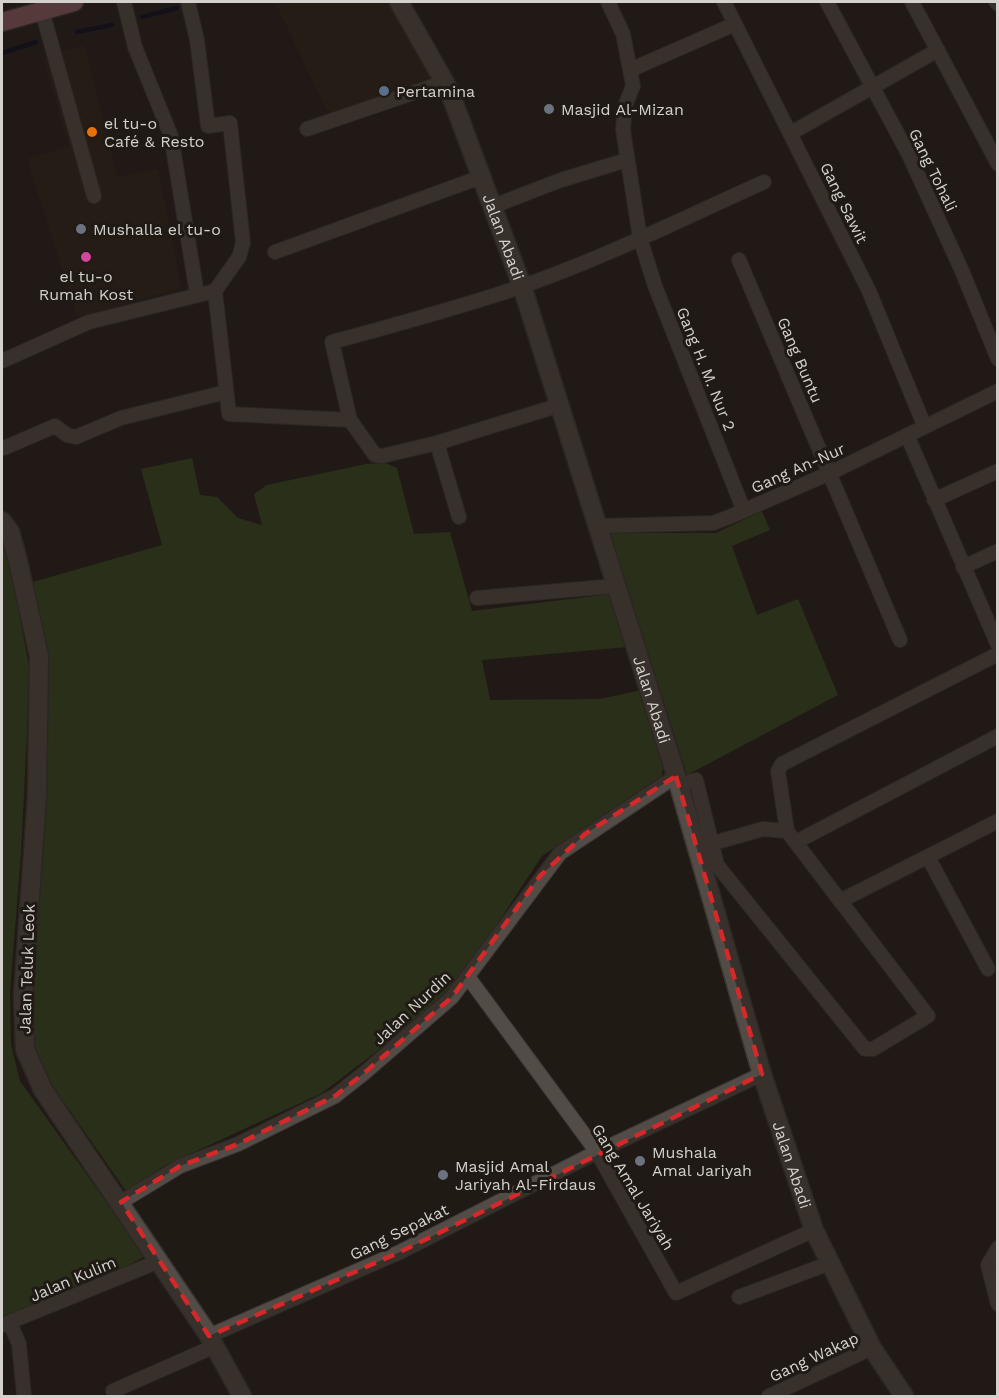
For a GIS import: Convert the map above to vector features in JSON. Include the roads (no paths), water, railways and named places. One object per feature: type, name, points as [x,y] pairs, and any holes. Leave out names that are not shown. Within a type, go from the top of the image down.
[{"type":"main road","points":[[2,22],[74,2]]},
{"type":"street","points":[[124,2],[138,56],[171,136],[197,294]]},
{"type":"street","points":[[188,2],[197,40],[208,126],[230,123],[239,184],[243,243],[239,257],[215,291],[228,414],[350,420]]},
{"type":"street","name":"Jalan Abadi","points":[[399,2],[446,82],[467,132],[491,207],[522,286],[599,526],[615,586],[684,780],[704,848],[762,1074],[814,1230],[873,1348],[904,1396]]},
{"type":"street","name":"Gang H. M. Nur 2","points":[[608,2],[622,34],[633,86],[625,106],[623,130],[640,238],[655,286],[744,511]]},
{"type":"street","name":"Gang Sawit","points":[[724,2],[869,291],[924,425]]},
{"type":"street","name":"Gang Tohali","points":[[827,2],[914,166],[962,271],[998,359]]},
{"type":"street","points":[[912,2],[998,164]]},
{"type":"street","points":[[42,11],[94,196]]},
{"type":"street","points":[[630,70],[735,24]]},
{"type":"street","points":[[791,133],[938,50]]},
{"type":"street","points":[[307,129],[446,82]]},
{"type":"street","points":[[491,207],[561,180],[627,160]]},
{"type":"street","points":[[275,252],[481,177]]},
{"type":"street","points":[[560,405],[437,443],[391,455],[375,454],[350,420],[332,342],[437,314],[522,286],[640,238],[764,182]]},
{"type":"street","name":"Gang Buntu","points":[[739,260],[900,640]]},
{"type":"street","points":[[2,361],[89,322],[215,291]]},
{"type":"street","name":"Gang An-Nur","points":[[599,526],[713,523],[830,473],[924,425],[998,391]]},
{"type":"street","points":[[4,448],[55,426],[67,435],[76,437],[122,418],[226,392]]},
{"type":"street","points":[[907,435],[963,567],[994,630],[998,645]]},
{"type":"street","points":[[437,443],[459,518]]},
{"type":"street","points":[[934,500],[998,471]]},
{"type":"street","name":"Jalan Teluk Leok","points":[[2,521],[10,532],[18,561],[39,656],[37,796],[23,997],[25,1049],[43,1090],[121,1202],[157,1262],[212,1341],[242,1396]]},
{"type":"street","points":[[963,567],[998,551]]},
{"type":"street","points":[[477,598],[615,586]]},
{"type":"street","points":[[998,654],[782,764],[777,778],[792,836],[928,1016],[873,1049],[865,1049],[704,848],[763,829],[792,836],[998,736]]},
{"type":"street","name":"Jalan Nurdin","points":[[121,1202],[180,1167],[238,1144],[335,1096],[431,1018],[468,977],[540,876],[560,853],[684,780]]},
{"type":"street","points":[[840,901],[928,857],[996,827]]},
{"type":"street","points":[[928,857],[988,969]]},
{"type":"street","name":"Gang Amal Jariyah","points":[[468,977],[597,1152],[676,1293],[814,1230]]},
{"type":"street","name":"Gang Sepakat","points":[[113,1391],[399,1252],[597,1152],[762,1074]]},
{"type":"street","points":[[998,1248],[988,1265],[998,1304]]},
{"type":"street","name":"Jalan Kulim","points":[[6,1324],[157,1262]]},
{"type":"street","points":[[739,1297],[830,1263]]},
{"type":"street","points":[[6,1324],[19,1344],[24,1396]]},
{"type":"street","name":"Gang Wakap","points":[[769,1396],[873,1348]]},
{"type":"waterway","points":[[142,17],[177,8]]},
{"type":"waterway","points":[[77,32],[112,25]]},
{"type":"waterway","points":[[2,53],[36,42]]},
{"type":"place","name":"Pertamina","points":[[384,91]]},
{"type":"place","name":"Masjid Al-Mizan","points":[[549,109]]},
{"type":"place","name":"el tu-o Café & Resto","points":[[92,132]]},
{"type":"place","name":"Mushalla el tu-o","points":[[81,229]]},
{"type":"place","name":"el tu-o Rumah Kost","points":[[86,257]]},
{"type":"place","name":"Mushala Amal Jariyah","points":[[640,1161]]},
{"type":"place","name":"Masjid Amal Jariyah Al-Firdaus","points":[[443,1175]]}]
